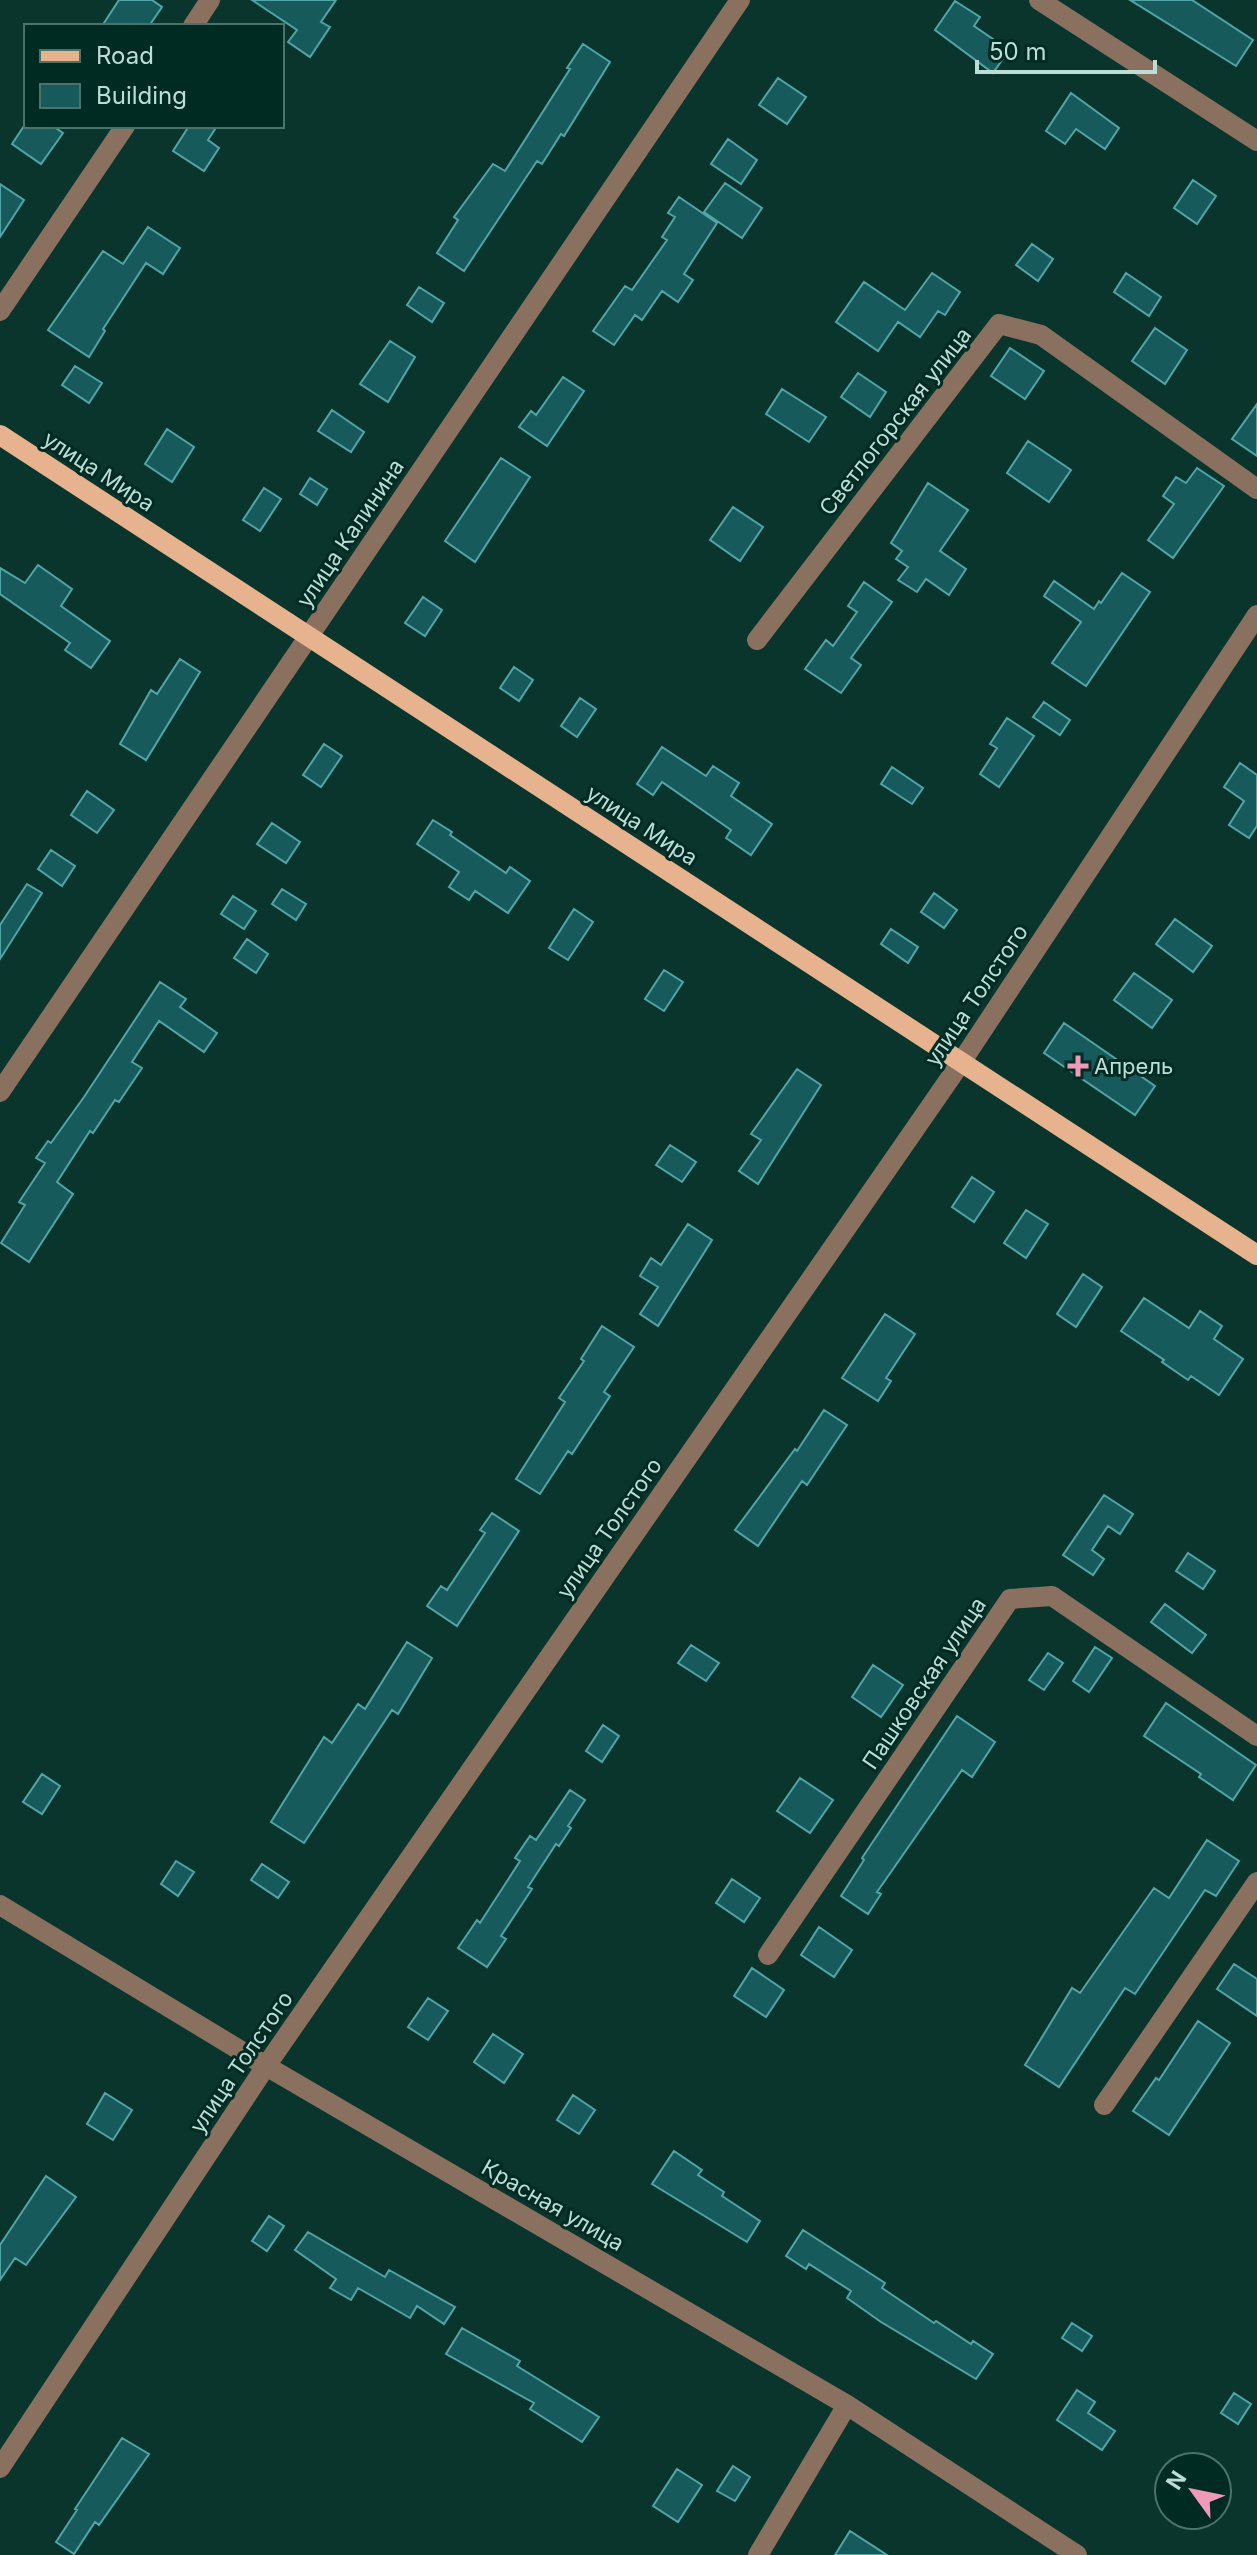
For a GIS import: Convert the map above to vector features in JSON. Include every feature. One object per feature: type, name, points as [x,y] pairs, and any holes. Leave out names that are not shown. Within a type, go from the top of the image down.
[{"type":"main road","name":"улица Мира","points":[[0,435],[1257,1255]]},
{"type":"street","points":[[194,24],[210,0]]},
{"type":"street","name":"улица Калинина","points":[[0,1092],[740,0]]},
{"type":"street","points":[[1039,0],[1257,141]]},
{"type":"street","points":[[0,311],[124,128]]},
{"type":"street","name":"Светлогорская улица","points":[[757,640],[999,324],[1041,335],[1257,489]]},
{"type":"street","name":"улица Толстого","points":[[0,2468],[266,2066],[962,1061],[1257,615]]},
{"type":"street","name":"Пашковская улица","points":[[768,1955],[1010,1599],[1052,1596],[1257,1736]]},
{"type":"street","points":[[1104,2105],[1257,1882]]},
{"type":"street","name":"Красная улица","points":[[0,1905],[266,2066],[847,2405],[1077,2555]]},
{"type":"street","points":[[758,2555],[847,2405]]},
{"type":"building","points":[[119,0],[152,0],[162,7],[150,24],[103,24]]},
{"type":"building","points":[[252,0],[336,0],[321,22],[330,27],[310,57],[288,42],[297,30]]},
{"type":"building","points":[[1130,0],[1192,0],[1253,40],[1236,66]]},
{"type":"building","points":[[955,1],[980,17],[974,26],[1009,50],[993,73],[935,30]]},
{"type":"building","points":[[583,44],[610,62],[564,136],[561,134],[542,164],[537,161],[464,271],[437,253],[458,220],[454,217],[493,164],[505,171]]},
{"type":"building","points":[[778,78],[806,97],[787,124],[759,105]]},
{"type":"building","points":[[1071,93],[1119,128],[1105,149],[1076,129],[1065,144],[1046,131]]},
{"type":"building","points":[[24,126],[56,128],[63,133],[41,164],[12,144]]},
{"type":"building","points":[[188,128],[216,128],[208,140],[219,148],[204,171],[173,151]]},
{"type":"building","points":[[728,139],[757,160],[741,184],[711,164]]},
{"type":"building","points":[[1193,180],[1216,196],[1197,224],[1174,208]]},
{"type":"building","points":[[725,183],[762,208],[742,238],[704,212]]},
{"type":"building","points":[[0,184],[24,200],[0,237]]},
{"type":"building","points":[[679,197],[717,223],[684,274],[693,280],[678,302],[662,291],[642,320],[635,315],[614,345],[593,331],[625,286],[632,290],[667,240],[662,237],[675,217],[668,213]]},
{"type":"building","points":[[148,227],[180,248],[163,274],[146,263],[103,329],[105,331],[89,357],[48,330],[103,251],[123,264]]},
{"type":"building","points":[[1032,244],[1053,259],[1038,281],[1016,265]]},
{"type":"building","points":[[932,273],[960,292],[945,315],[938,311],[920,337],[898,322],[878,351],[836,322],[864,282],[905,310]]},
{"type":"building","points":[[1126,273],[1161,297],[1149,316],[1114,292]]},
{"type":"building","points":[[419,287],[444,303],[432,322],[407,305]]},
{"type":"building","points":[[1155,328],[1187,350],[1165,384],[1132,361]]},
{"type":"building","points":[[390,341],[415,357],[388,402],[360,384]]},
{"type":"building","points":[[1010,348],[1044,371],[1025,399],[991,376]]},
{"type":"building","points":[[75,366],[102,383],[89,403],[62,385]]},
{"type":"building","points":[[858,373],[886,392],[870,417],[841,397]]},
{"type":"building","points":[[563,377],[584,391],[547,446],[519,427],[531,411],[536,415]]},
{"type":"building","points":[[782,389],[826,417],[809,442],[766,414]]},
{"type":"building","points":[[1257,404],[1257,456],[1232,439]]},
{"type":"building","points":[[332,410],[364,432],[351,452],[318,431]]},
{"type":"building","points":[[167,429],[194,447],[172,482],[145,464]]},
{"type":"building","points":[[1028,441],[1071,470],[1049,502],[1007,473]]},
{"type":"building","points":[[501,458],[530,477],[475,562],[445,541]]},
{"type":"building","points":[[1197,468],[1224,486],[1173,558],[1148,540],[1174,504],[1163,496],[1176,477],[1186,483]]},
{"type":"building","points":[[310,478],[327,489],[317,505],[300,494]]},
{"type":"building","points":[[928,483],[968,510],[940,551],[966,569],[949,595],[926,579],[917,592],[898,580],[908,567],[896,559],[902,551],[891,543]]},
{"type":"building","points":[[264,488],[281,499],[260,531],[243,520]]},
{"type":"building","points":[[733,507],[763,527],[740,561],[710,540]]},
{"type":"building","points":[[38,565],[72,589],[61,606],[110,641],[91,668],[65,650],[70,643],[0,594],[0,568],[25,583]]},
{"type":"building","points":[[1122,573],[1150,592],[1086,686],[1052,663],[1081,622],[1044,596],[1054,581],[1094,609]]},
{"type":"building","points":[[864,582],[892,602],[851,658],[861,665],[841,693],[805,669],[826,640],[833,646],[857,612],[848,606]]},
{"type":"building","points":[[423,597],[442,610],[425,636],[405,623]]},
{"type":"building","points":[[180,659],[200,672],[146,760],[120,744],[151,690],[157,694]]},
{"type":"building","points":[[514,667],[533,680],[519,701],[500,688]]},
{"type":"building","points":[[580,698],[596,709],[577,737],[561,726]]},
{"type":"building","points":[[1044,702],[1070,720],[1060,735],[1033,717]]},
{"type":"building","points":[[1007,718],[1034,736],[999,787],[980,774],[997,748],[990,744]]},
{"type":"building","points":[[324,744],[342,756],[321,787],[303,775]]},
{"type":"building","points":[[662,747],[706,776],[713,766],[739,783],[731,796],[772,824],[751,855],[726,838],[731,830],[662,782],[653,795],[637,784]]},
{"type":"building","points":[[1240,763],[1257,775],[1257,826],[1249,838],[1229,825],[1244,801],[1224,787]]},
{"type":"building","points":[[892,767],[923,788],[912,804],[881,784]]},
{"type":"building","points":[[87,791],[114,810],[97,833],[71,815]]},
{"type":"building","points":[[433,820],[506,873],[510,867],[530,881],[508,913],[475,891],[469,900],[449,887],[459,872],[417,844]]},
{"type":"building","points":[[272,823],[300,842],[286,863],[257,844]]},
{"type":"building","points":[[51,850],[75,866],[62,886],[38,869]]},
{"type":"building","points":[[27,884],[42,893],[0,959],[0,925]]},
{"type":"building","points":[[282,889],[306,904],[296,920],[272,904]]},
{"type":"building","points":[[934,893],[957,910],[944,928],[921,912]]},
{"type":"building","points":[[233,896],[256,911],[244,929],[221,914]]},
{"type":"building","points":[[574,909],[593,922],[568,960],[549,948]]},
{"type":"building","points":[[1175,919],[1212,946],[1193,972],[1156,944]]},
{"type":"building","points":[[891,929],[918,947],[908,963],[881,944]]},
{"type":"building","points":[[247,939],[268,954],[256,973],[234,958]]},
{"type":"building","points":[[664,970],[683,982],[664,1011],[645,999]]},
{"type":"building","points":[[1134,973],[1172,1000],[1152,1028],[1114,1000]]},
{"type":"building","points":[[160,982],[186,999],[180,1007],[217,1033],[204,1052],[159,1021],[132,1062],[142,1068],[119,1102],[115,1100],[93,1133],[90,1131],[57,1182],[73,1194],[29,1262],[1,1243],[25,1205],[19,1202],[45,1163],[36,1158],[48,1141],[51,1143],[84,1097]]},
{"type":"building","points":[[1064,1023],[1155,1086],[1135,1115],[1044,1053]]},
{"type":"building","points":[[797,1069],[821,1085],[758,1184],[739,1171],[761,1140],[751,1134]]},
{"type":"building","points":[[670,1145],[696,1162],[682,1182],[656,1165]]},
{"type":"building","points":[[972,1177],[994,1192],[974,1222],[952,1207]]},
{"type":"building","points":[[1026,1210],[1048,1224],[1026,1258],[1004,1243]]},
{"type":"building","points":[[688,1224],[712,1240],[658,1326],[640,1314],[658,1287],[640,1276],[651,1258],[661,1265]]},
{"type":"building","points":[[1083,1274],[1102,1287],[1076,1327],[1057,1314]]},
{"type":"building","points":[[1144,1298],[1189,1328],[1200,1311],[1222,1326],[1214,1339],[1243,1359],[1219,1395],[1191,1376],[1188,1380],[1121,1331]]},
{"type":"building","points":[[885,1314],[915,1334],[886,1378],[891,1381],[878,1401],[842,1378]]},
{"type":"building","points":[[602,1326],[634,1347],[604,1392],[610,1396],[572,1454],[568,1451],[540,1494],[516,1479],[565,1402],[559,1398],[584,1361],[581,1359]]},
{"type":"building","points":[[824,1410],[847,1425],[807,1485],[802,1481],[758,1546],[735,1530],[795,1449],[797,1451]]},
{"type":"building","points":[[1104,1495],[1133,1514],[1120,1534],[1108,1526],[1092,1550],[1104,1559],[1093,1575],[1063,1555]]},
{"type":"building","points":[[492,1513],[519,1531],[457,1626],[427,1606],[441,1586],[447,1590],[485,1533],[480,1530]]},
{"type":"building","points":[[1188,1553],[1215,1571],[1203,1589],[1176,1571]]},
{"type":"building","points":[[1165,1604],[1206,1635],[1192,1653],[1151,1622]]},
{"type":"building","points":[[407,1642],[432,1658],[398,1714],[392,1710],[304,1843],[271,1822],[324,1737],[332,1743],[358,1704],[365,1709]]},
{"type":"building","points":[[691,1645],[719,1663],[706,1681],[678,1663]]},
{"type":"building","points":[[1095,1647],[1112,1658],[1089,1692],[1073,1681]]},
{"type":"building","points":[[1048,1653],[1063,1663],[1044,1690],[1029,1680]]},
{"type":"building","points":[[873,1665],[903,1685],[881,1717],[852,1697]]},
{"type":"building","points":[[1166,1703],[1256,1765],[1233,1800],[1199,1777],[1201,1774],[1144,1736]]},
{"type":"building","points":[[957,1716],[995,1742],[972,1777],[962,1770],[877,1892],[881,1894],[868,1914],[841,1896],[864,1860],[862,1858]]},
{"type":"building","points":[[603,1725],[619,1736],[602,1762],[586,1751]]},
{"type":"building","points":[[42,1774],[60,1786],[42,1814],[23,1802]]},
{"type":"building","points":[[800,1778],[833,1800],[810,1833],[777,1811]]},
{"type":"building","points":[[570,1790],[585,1800],[568,1826],[571,1828],[559,1846],[556,1844],[528,1887],[532,1889],[501,1936],[506,1939],[487,1967],[458,1948],[477,1920],[480,1923],[520,1861],[515,1858],[530,1836],[536,1840]]},
{"type":"building","points":[[1207,1840],[1239,1861],[1216,1896],[1205,1890],[1135,1994],[1125,1988],[1059,2087],[1025,2065],[1072,1988],[1080,1993],[1154,1888],[1169,1898]]},
{"type":"building","points":[[176,1861],[194,1872],[178,1896],[161,1884]]},
{"type":"building","points":[[262,1864],[289,1882],[278,1898],[251,1880]]},
{"type":"building","points":[[732,1879],[760,1898],[744,1922],[716,1903]]},
{"type":"building","points":[[819,1927],[852,1950],[834,1977],[801,1955]]},
{"type":"building","points":[[1234,1964],[1257,1979],[1257,2016],[1217,1989]]},
{"type":"building","points":[[752,1968],[784,1990],[766,2017],[734,1996]]},
{"type":"building","points":[[428,1998],[448,2011],[428,2040],[408,2027]]},
{"type":"building","points":[[1198,2021],[1230,2043],[1169,2135],[1133,2111],[1156,2078],[1159,2080]]},
{"type":"building","points":[[493,2034],[523,2054],[504,2083],[474,2062]]},
{"type":"building","points":[[105,2093],[132,2110],[113,2140],[87,2124]]},
{"type":"building","points":[[573,2095],[595,2110],[579,2134],[557,2120]]},
{"type":"building","points":[[674,2151],[702,2170],[698,2175],[724,2192],[722,2196],[760,2221],[747,2242],[652,2184]]},
{"type":"building","points":[[46,2176],[76,2197],[26,2265],[15,2258],[0,2280],[0,2245]]},
{"type":"building","points":[[269,2216],[284,2226],[267,2251],[252,2241]]},
{"type":"building","points":[[803,2230],[885,2283],[882,2288],[934,2323],[936,2321],[993,2354],[976,2379],[881,2322],[847,2298],[851,2291],[809,2264],[806,2269],[786,2256]]},
{"type":"building","points":[[308,2232],[385,2277],[389,2270],[455,2307],[444,2324],[417,2306],[410,2318],[358,2288],[351,2300],[330,2288],[336,2279],[295,2250]]},
{"type":"building","points":[[1072,2323],[1092,2336],[1082,2351],[1062,2338]]},
{"type":"building","points":[[462,2328],[520,2361],[517,2366],[599,2417],[582,2442],[530,2409],[534,2403],[446,2354]]},
{"type":"building","points":[[1077,2390],[1095,2402],[1088,2413],[1115,2431],[1102,2450],[1057,2420]]},
{"type":"building","points":[[1234,2393],[1251,2404],[1238,2424],[1221,2413]]},
{"type":"building","points":[[122,2438],[149,2454],[99,2525],[95,2522],[74,2554],[56,2542]]},
{"type":"building","points":[[733,2466],[750,2477],[735,2501],[717,2491]]},
{"type":"building","points":[[677,2469],[702,2485],[678,2522],[653,2506]]},
{"type":"building","points":[[850,2531],[887,2555],[835,2555]]},
{"type":"place","name":"Апрель","points":[[1078,1066]]}]
